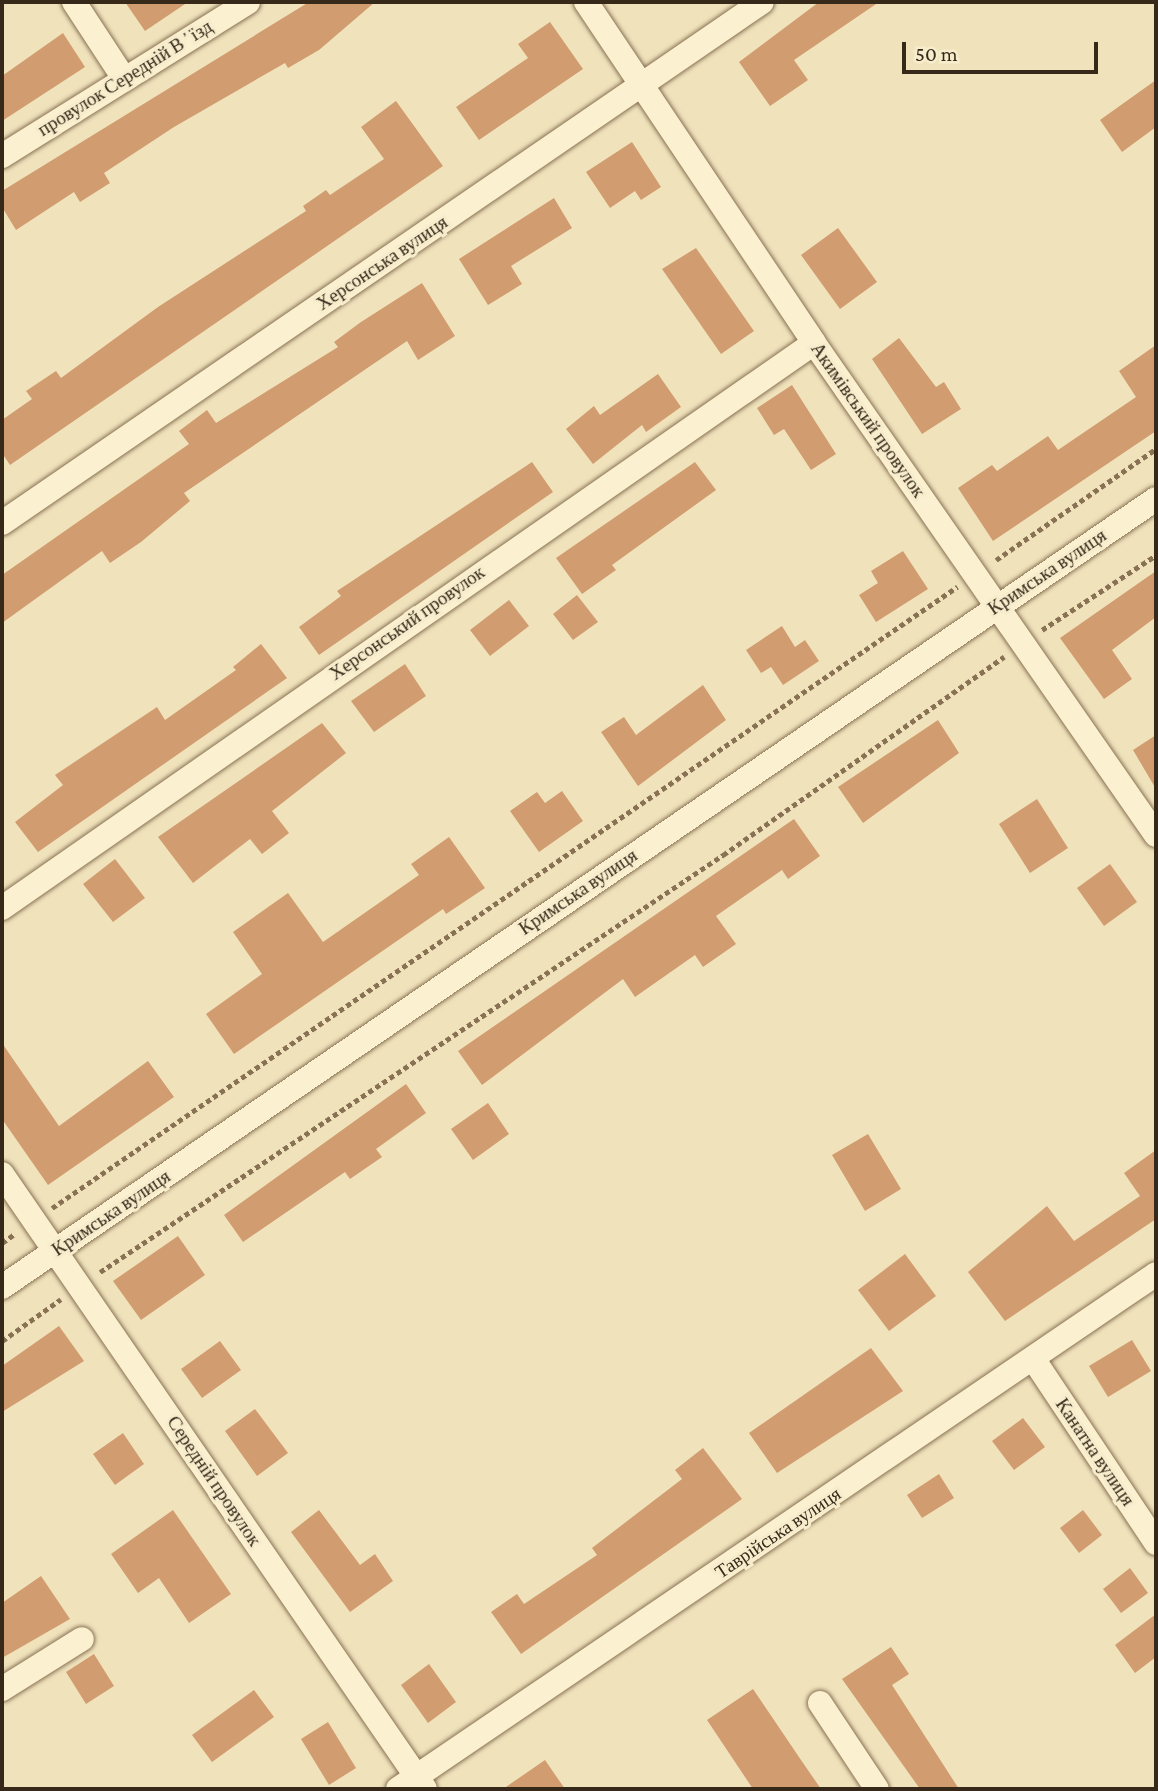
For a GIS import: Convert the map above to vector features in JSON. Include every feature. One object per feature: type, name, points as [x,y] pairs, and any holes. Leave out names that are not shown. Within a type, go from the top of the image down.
[{"type":"street","points":[[74,2],[123,77]]},
{"type":"street","name":"провулок Середній Вʼїзд","points":[[2,156],[123,77],[248,2]]},
{"type":"street","name":"Акимівський провулок","points":[[586,2],[640,87],[814,343],[1156,835]]},
{"type":"street","name":"Херсонська вулиця","points":[[2,523],[762,2]]},
{"type":"street","name":"Херсонський провулок","points":[[2,908],[814,343]]},
{"type":"street","name":"Кримська вулиця","points":[[2,1287],[997,605],[1156,499]]},
{"type":"street","name":"Середній провулок","points":[[2,1174],[80,1285],[413,1785]]},
{"type":"street","name":"Таврійська вулиця","points":[[413,1785],[1156,1274]]},
{"type":"street","name":"Канатна вулиця","points":[[1034,1360],[1156,1543]]},
{"type":"street","points":[[2,1689],[82,1639]]},
{"type":"street","points":[[820,1703],[877,1789]]},
{"type":"path","points":[[2,1243],[1156,449]]},
{"type":"path","points":[[2,1341],[80,1285],[723,855],[1023,642],[1156,555]]},
{"type":"building","points":[[125,2],[188,2],[145,31]]},
{"type":"building","points":[[309,2],[375,2],[319,50],[288,68],[285,63],[174,127],[104,173],[110,183],[80,202],[74,192],[16,230],[2,207],[2,191]]},
{"type":"building","points":[[819,2],[879,2],[794,60],[808,80],[770,106],[739,62]]},
{"type":"building","points":[[550,22],[583,69],[479,140],[456,107],[528,58],[518,44]]},
{"type":"building","points":[[63,33],[85,67],[2,121],[2,76]]},
{"type":"building","points":[[1156,80],[1156,127],[1122,152],[1100,120]]},
{"type":"building","points":[[396,101],[443,166],[10,465],[2,453],[2,420],[32,399],[26,391],[56,371],[61,378],[158,307],[306,211],[303,206],[326,190],[330,195],[384,159],[361,127]]},
{"type":"building","points":[[632,142],[661,187],[641,200],[635,191],[610,208],[586,172]]},
{"type":"building","points":[[554,198],[572,228],[511,266],[522,284],[488,305],[459,259]]},
{"type":"building","points":[[838,228],[877,282],[840,309],[801,255]]},
{"type":"building","points":[[696,248],[754,331],[721,354],[662,269]]},
{"type":"building","points":[[422,283],[455,336],[418,360],[407,341],[184,493],[190,501],[141,542],[110,563],[102,551],[2,623],[2,575],[189,444],[179,431],[207,410],[216,423],[338,347],[334,342]]},
{"type":"building","points":[[899,338],[936,387],[944,382],[961,409],[922,434],[872,359]]},
{"type":"building","points":[[1156,345],[1156,431],[993,541],[958,488],[992,465],[997,471],[1048,436],[1058,450],[1136,397],[1119,371]]},
{"type":"building","points":[[658,374],[681,407],[646,432],[642,425],[593,464],[566,429],[594,406],[600,415]]},
{"type":"building","points":[[792,385],[836,454],[811,470],[784,429],[774,435],[757,408]]},
{"type":"building","points":[[532,462],[553,492],[319,655],[299,627],[341,596],[337,591]]},
{"type":"building","points":[[695,462],[716,490],[612,565],[616,570],[582,594],[556,558]]},
{"type":"building","points":[[903,551],[928,589],[876,622],[859,595],[878,583],[871,571]]},
{"type":"building","points":[[1156,571],[1156,617],[1112,650],[1132,679],[1104,699],[1060,638]]},
{"type":"building","points":[[577,595],[598,622],[573,640],[553,614]]},
{"type":"building","points":[[509,600],[529,626],[490,656],[470,630]]},
{"type":"building","points":[[782,626],[795,647],[805,640],[819,661],[783,685],[771,667],[761,673],[746,650]]},
{"type":"building","points":[[261,644],[287,678],[38,852],[15,822],[63,785],[55,775],[157,707],[165,720],[236,670],[233,667]]},
{"type":"building","points":[[405,664],[426,696],[374,732],[351,701]]},
{"type":"building","points":[[703,685],[726,720],[638,786],[601,732],[624,717],[636,735]]},
{"type":"building","points":[[938,720],[959,753],[863,823],[838,787]]},
{"type":"building","points":[[322,723],[346,753],[272,811],[289,833],[262,854],[250,839],[193,883],[158,837]]},
{"type":"building","points":[[1156,735],[1156,789],[1133,750]]},
{"type":"building","points":[[562,791],[583,821],[539,852],[510,811],[537,792],[545,803]]},
{"type":"building","points":[[1037,799],[1068,848],[1030,873],[999,824]]},
{"type":"building","points":[[794,819],[820,856],[788,879],[782,870],[716,916],[736,944],[703,967],[695,955],[635,997],[623,979],[482,1085],[458,1051]]},
{"type":"building","points":[[449,837],[485,888],[446,914],[443,909],[234,1054],[206,1014],[262,974],[233,932],[288,893],[323,942],[419,875],[411,864]]},
{"type":"building","points":[[115,859],[145,898],[113,922],[83,884]]},
{"type":"building","points":[[1110,864],[1137,902],[1104,926],[1077,888]]},
{"type":"building","points":[[2,1043],[59,1126],[148,1061],[174,1097],[48,1185],[2,1119]]},
{"type":"building","points":[[406,1084],[426,1113],[376,1149],[382,1157],[350,1179],[345,1172],[243,1242],[224,1215]]},
{"type":"building","points":[[488,1103],[509,1134],[473,1160],[451,1129]]},
{"type":"building","points":[[868,1134],[901,1189],[865,1211],[832,1155]]},
{"type":"building","points":[[1156,1150],[1156,1219],[1005,1321],[968,1272],[1047,1206],[1074,1241],[1140,1196],[1124,1173]]},
{"type":"building","points":[[178,1236],[205,1275],[141,1320],[113,1281]]},
{"type":"building","points":[[905,1254],[936,1296],[889,1331],[858,1290]]},
{"type":"building","points":[[59,1326],[84,1361],[2,1412],[2,1366]]},
{"type":"building","points":[[1132,1340],[1151,1371],[1108,1397],[1089,1366]]},
{"type":"building","points":[[220,1341],[241,1370],[202,1398],[181,1369]]},
{"type":"building","points":[[871,1348],[903,1391],[777,1473],[749,1433]]},
{"type":"building","points":[[255,1409],[288,1453],[257,1476],[225,1431]]},
{"type":"building","points":[[1023,1418],[1045,1447],[1014,1470],[992,1441]]},
{"type":"building","points":[[123,1433],[144,1464],[115,1485],[93,1454]]},
{"type":"building","points":[[703,1448],[742,1499],[521,1654],[491,1612],[517,1594],[524,1604],[597,1555],[592,1548],[682,1479],[675,1470]]},
{"type":"building","points":[[939,1474],[954,1498],[922,1518],[907,1495]]},
{"type":"building","points":[[173,1510],[231,1594],[189,1623],[159,1578],[138,1593],[111,1554]]},
{"type":"building","points":[[319,1510],[360,1565],[375,1554],[393,1581],[350,1612],[291,1532]]},
{"type":"building","points":[[1083,1510],[1102,1535],[1079,1553],[1060,1528]]},
{"type":"building","points":[[1130,1568],[1148,1593],[1121,1613],[1103,1589]]},
{"type":"building","points":[[41,1576],[70,1619],[2,1658],[2,1603]]},
{"type":"building","points":[[1156,1614],[1156,1657],[1135,1673],[1115,1645]]},
{"type":"building","points":[[891,1647],[909,1674],[892,1685],[959,1789],[920,1789],[842,1679]]},
{"type":"building","points":[[94,1654],[114,1686],[86,1704],[66,1672]]},
{"type":"building","points":[[429,1664],[456,1702],[428,1723],[401,1685]]},
{"type":"building","points":[[753,1689],[821,1789],[753,1789],[707,1720]]},
{"type":"building","points":[[254,1690],[274,1717],[212,1762],[192,1735]]},
{"type":"building","points":[[328,1722],[356,1768],[329,1785],[301,1739]]},
{"type":"building","points":[[545,1760],[565,1789],[503,1789]]}]
